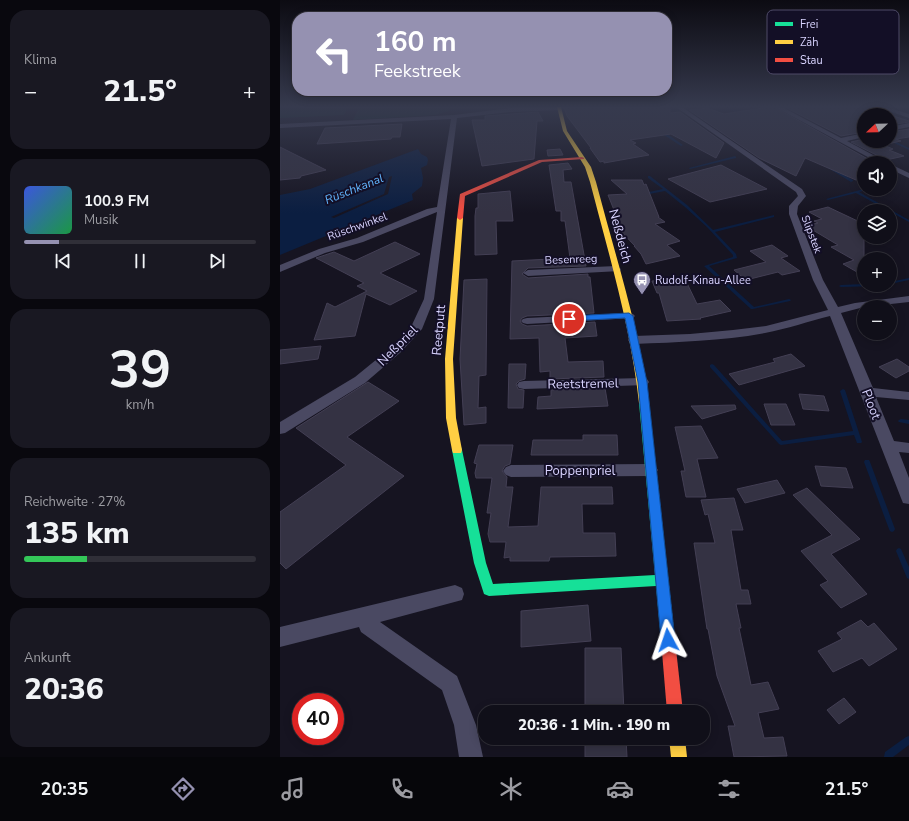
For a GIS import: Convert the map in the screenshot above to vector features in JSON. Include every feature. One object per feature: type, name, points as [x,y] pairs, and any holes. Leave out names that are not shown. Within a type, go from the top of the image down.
[{"type":"street","name":"Neßpriel","points":[[280,429],[360,380],[397,349],[416,329],[429,299],[451,142]]},
{"type":"street","name":"Neßdeich","points":[[572,142],[588,168],[593,182],[629,316],[642,382],[674,705]]},
{"type":"street","name":"Slipstek","points":[[729,142],[799,191],[802,196],[794,204],[792,208],[793,214],[818,280],[834,311]]},
{"type":"street","points":[[845,142],[871,156]]},
{"type":"street","name":"Reetputt","points":[[582,158],[541,161],[462,195],[449,359],[451,418],[480,563],[489,590],[662,580]]},
{"type":"street","points":[[897,170],[909,176]]},
{"type":"street","name":"Rüschwinkel","points":[[280,269],[322,251],[360,240],[430,210],[442,208]]},
{"type":"street","name":"Besenreeg","points":[[528,273],[616,269]]},
{"type":"street","points":[[634,340],[690,338],[733,334],[773,327],[871,303],[909,299]]},
{"type":"street","name":"Ploot","points":[[834,311],[909,498]]},
{"type":"street","points":[[527,321],[629,316]]},
{"type":"street","name":"Reetstremel","points":[[524,384],[642,382]]},
{"type":"street","points":[[867,392],[909,396]]},
{"type":"street","points":[[889,446],[909,448]]},
{"type":"street","name":"Poppenpriel","points":[[511,471],[650,470]]},
{"type":"street","points":[[280,637],[455,594]]},
{"type":"street","points":[[367,615],[368,625],[450,683],[465,725],[471,757]]},
{"type":"street","points":[[678,745],[679,757]]},
{"type":"water","name":"Rüschkanal","points":[[418,149],[421,154],[427,157],[428,160],[427,165],[421,168],[423,178],[422,186],[412,194],[413,200],[280,255],[280,195],[310,189]]},
{"type":"pier","points":[[392,176],[388,194],[334,218],[331,217],[384,194],[389,177]]},
{"type":"building","points":[[318,142],[342,142],[317,144]]},
{"type":"building","points":[[477,142],[535,142],[534,159],[482,166]]},
{"type":"building","points":[[587,142],[635,142],[636,143],[633,144],[649,155],[604,163],[604,161],[600,162]]},
{"type":"building","points":[[687,142],[723,142],[716,158]]},
{"type":"building","points":[[736,142],[838,142],[862,156],[857,156],[857,180],[805,158],[796,176],[759,158]]},
{"type":"building","points":[[280,147],[326,170],[301,176],[300,178],[280,180]]},
{"type":"building","points":[[863,148],[890,148],[893,149],[889,150],[904,156],[897,158],[897,156],[878,156]]},
{"type":"building","points":[[560,149],[563,155],[548,156],[547,150]]},
{"type":"building","points":[[568,163],[572,169],[563,170],[564,182],[571,182],[586,266],[528,268],[522,274],[528,278],[588,274],[588,277],[590,277],[594,313],[527,316],[522,318],[520,321],[522,324],[527,326],[595,322],[597,336],[565,338],[568,362],[603,361],[604,377],[550,379],[550,371],[540,372],[539,338],[510,339],[512,261],[570,258],[565,221],[561,221],[561,211],[556,211],[549,165]]},
{"type":"building","points":[[721,165],[767,189],[710,202],[668,179]]},
{"type":"building","points":[[611,180],[642,180],[644,185],[646,184],[658,217],[665,222],[655,224],[680,241],[667,245],[680,256],[646,264],[635,246],[615,225],[620,225],[608,195],[627,194]]},
{"type":"building","points":[[510,191],[513,221],[496,221],[497,254],[475,255],[475,216],[476,208],[478,208],[478,194]]},
{"type":"building","points":[[828,207],[857,221],[857,244],[864,244],[864,252],[857,252],[857,272],[843,264],[854,260],[831,247],[838,245],[806,226],[818,223],[814,221],[822,219],[809,212]]},
{"type":"building","points":[[395,242],[420,254],[380,273],[417,291],[390,305],[366,294],[355,336],[314,340],[327,303],[335,307],[367,291],[357,286],[364,283],[316,258],[334,252],[354,261]]},
{"type":"building","points":[[772,245],[788,256],[781,258],[800,271],[782,275],[778,272],[746,280],[734,270],[766,262],[750,251]]},
{"type":"building","points":[[487,279],[486,375],[479,376],[478,408],[486,407],[486,423],[464,425],[460,359],[464,280]]},
{"type":"building","points":[[685,279],[697,304],[720,300],[731,311],[700,318],[701,319],[667,321],[659,293],[657,293],[652,281]]},
{"type":"building","points":[[321,346],[318,359],[280,364],[280,350]]},
{"type":"building","points":[[791,354],[805,366],[739,385],[729,374],[775,362],[773,359]]},
{"type":"building","points":[[897,359],[909,367],[909,371],[896,378],[879,367]]},
{"type":"building","points":[[509,364],[526,364],[525,379],[516,384],[518,389],[524,390],[523,408],[508,408]]},
{"type":"building","points":[[368,382],[399,401],[347,437],[404,476],[286,569],[280,563],[280,512],[346,465],[296,428]]},
{"type":"building","points":[[605,388],[608,406],[537,409],[538,397],[551,396],[551,390]]},
{"type":"building","points":[[799,394],[824,396],[829,411],[803,409]]},
{"type":"building","points":[[764,404],[786,404],[795,425],[771,425]]},
{"type":"building","points":[[735,405],[736,409],[702,419],[691,406]]},
{"type":"building","points":[[701,426],[718,458],[697,459],[706,497],[686,497],[681,471],[685,471],[675,427]]},
{"type":"building","points":[[583,435],[617,435],[618,455],[531,455],[533,440],[583,440]]},
{"type":"building","points":[[479,445],[513,445],[510,464],[505,466],[502,471],[507,477],[506,487],[513,487],[508,527],[538,526],[541,487],[612,487],[613,504],[582,504],[583,533],[615,533],[616,556],[550,557],[549,561],[510,561],[510,557],[504,558],[506,542],[490,542],[488,534],[491,513],[487,513],[492,478],[476,478],[475,473],[477,464],[474,463]]},
{"type":"building","points":[[815,466],[846,468],[853,488],[821,486]]},
{"type":"building","points":[[777,480],[785,493],[745,503],[737,489]]},
{"type":"building","points":[[807,488],[860,539],[831,554],[867,594],[841,608],[820,585],[828,581],[801,551],[832,535],[793,495]]},
{"type":"building","points":[[734,498],[743,530],[731,530],[741,590],[748,590],[751,604],[736,604],[741,628],[739,628],[751,685],[768,682],[779,709],[758,713],[764,738],[783,737],[787,756],[734,757],[728,726],[735,726],[717,676],[707,629],[694,543],[715,543],[708,514],[705,515],[701,500]]},
{"type":"building","points":[[588,605],[591,641],[521,647],[521,611]]},
{"type":"building","points":[[861,620],[868,627],[874,623],[897,649],[869,666],[862,658],[833,672],[818,651],[842,639],[837,633]]},
{"type":"building","points":[[585,648],[621,648],[624,705],[585,705]]},
{"type":"building","points":[[844,698],[856,712],[839,724],[827,710]]},
{"type":"building","points":[[585,745],[626,745],[627,757],[585,757]]},
{"type":"waterway","points":[[678,142],[682,145]]},
{"type":"waterway","points":[[897,143],[909,149]]},
{"type":"waterway","points":[[690,168],[735,157]]},
{"type":"waterway","points":[[829,167],[852,181]]},
{"type":"waterway","points":[[649,177],[686,206],[708,226],[735,255],[735,258],[706,266],[753,308],[789,300]]},
{"type":"waterway","points":[[645,194],[665,190]]},
{"type":"waterway","points":[[828,199],[856,192]]},
{"type":"waterway","points":[[856,192],[909,221]]},
{"type":"waterway","points":[[713,231],[773,216]]},
{"type":"waterway","points":[[852,223],[857,221]]},
{"type":"waterway","points":[[897,282],[909,279]]},
{"type":"waterway","points":[[841,286],[857,286]]},
{"type":"waterway","points":[[712,366],[781,443],[856,433]]},
{"type":"waterway","points":[[843,391],[859,442]]},
{"type":"waterway","points":[[901,421],[909,422]]},
{"type":"waterway","points":[[867,462],[892,529]]},
{"type":"waterway","points":[[899,551],[909,576]]},
{"type":"waterway","points":[[888,757],[888,755],[909,740]]},
{"type":"traffic: fast","points":[[644,403],[668,640]]},
{"type":"traffic: fast","points":[[457,450],[480,563],[489,590],[662,580]]},
{"type":"traffic: slow","points":[[572,142],[588,167],[593,182],[630,319],[641,375],[644,403]]},
{"type":"traffic: slow","points":[[457,450],[451,418],[449,359],[460,218]]},
{"type":"traffic: slow","points":[[678,745],[679,757]]},
{"type":"traffic: jam","points":[[460,218],[462,195],[541,161],[582,158]]},
{"type":"traffic: jam","points":[[668,640],[674,705]]},
{"type":"place","name":"Rudolf-Kinau-Allee","points":[[642,295]]},
{"type":"route","points":[[569,319],[629,316],[642,382],[668,640]]}]
